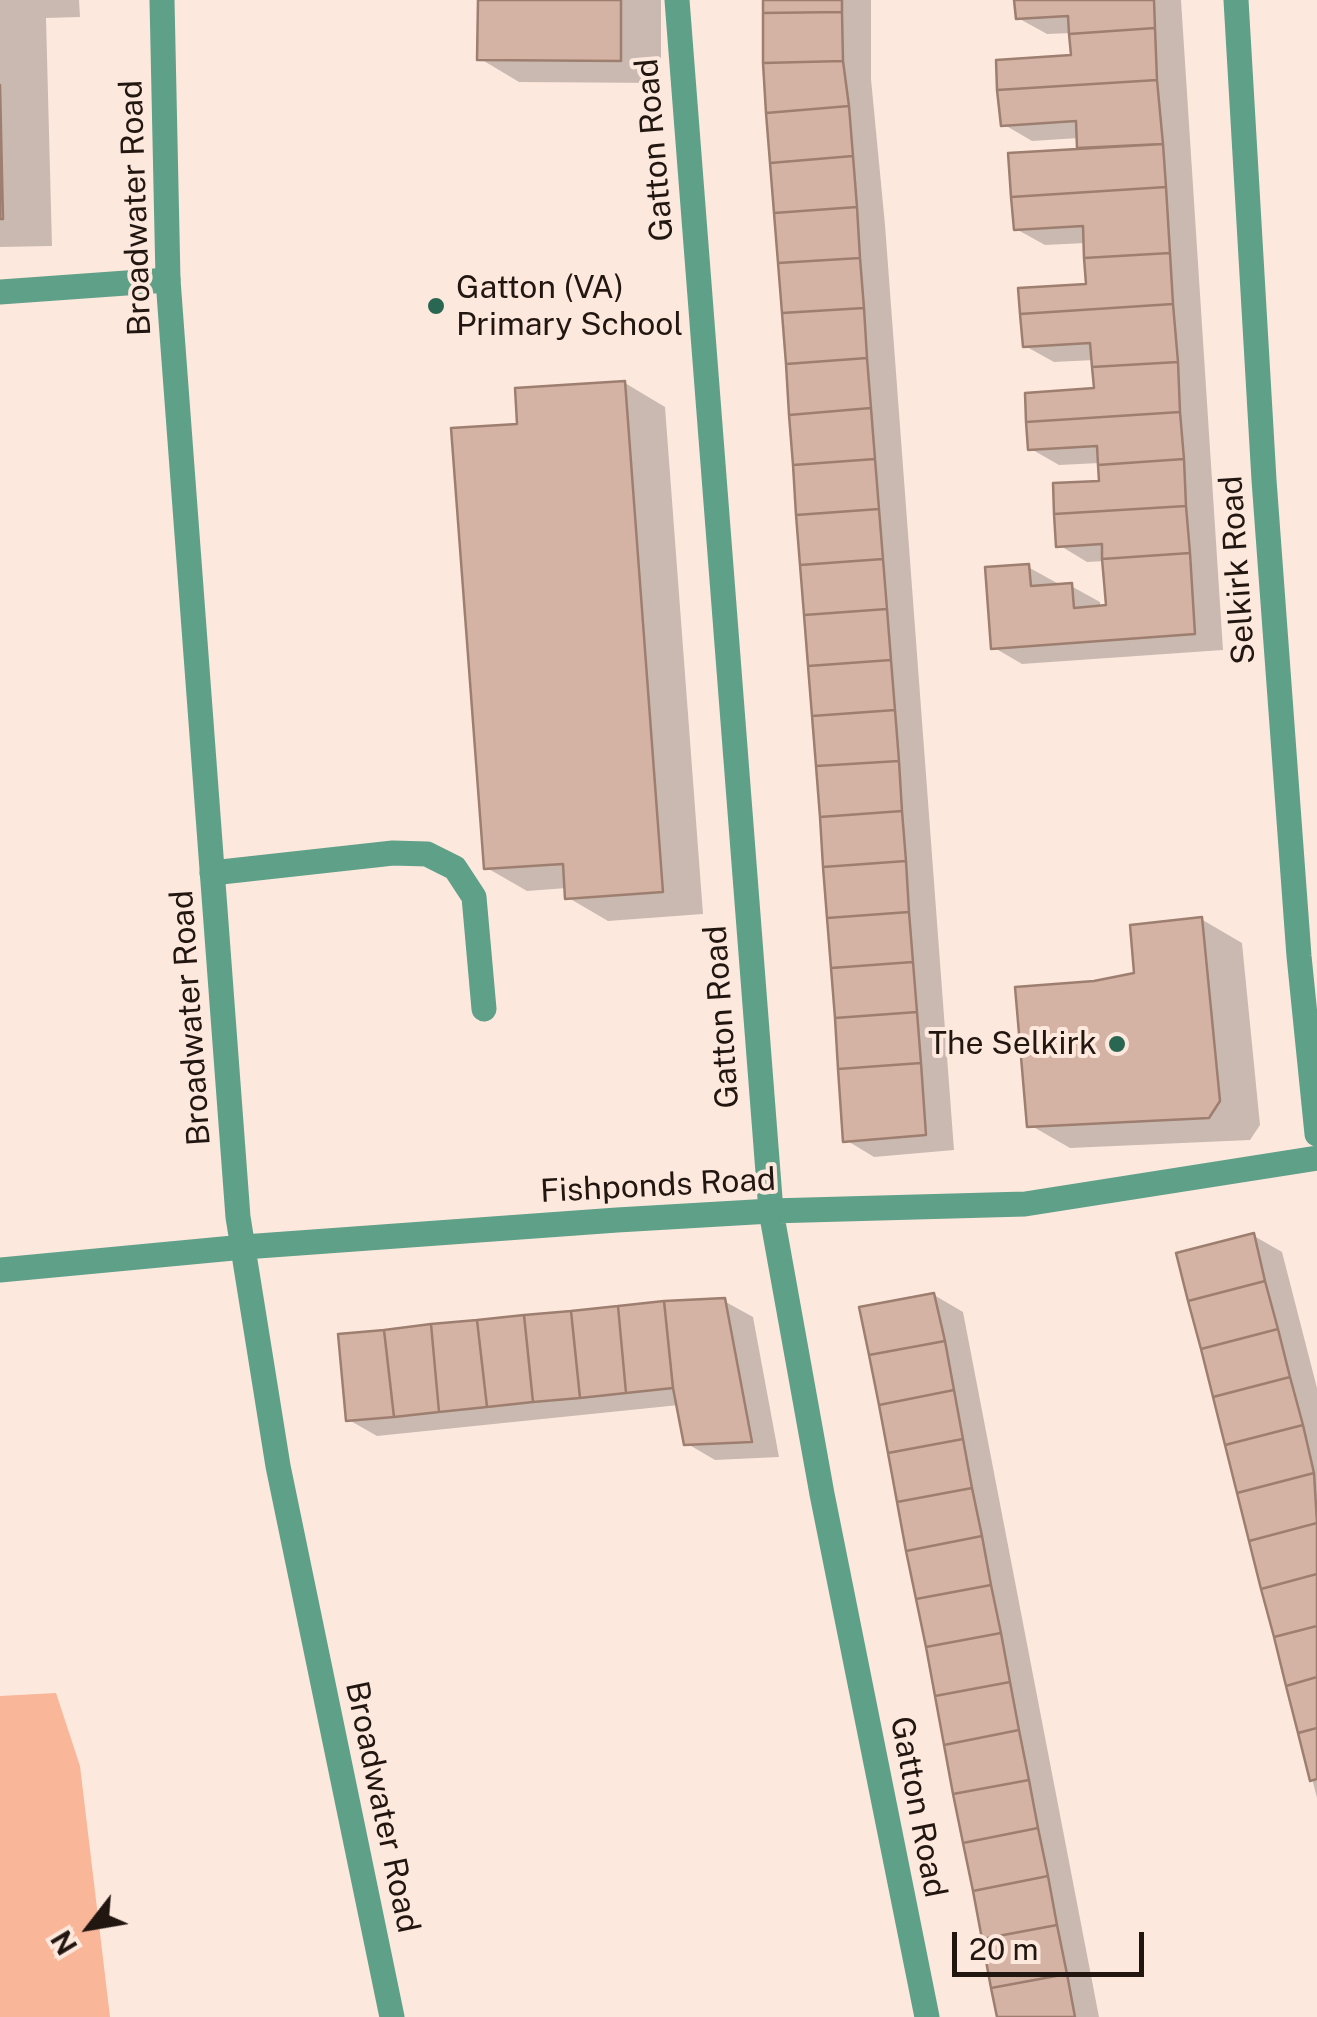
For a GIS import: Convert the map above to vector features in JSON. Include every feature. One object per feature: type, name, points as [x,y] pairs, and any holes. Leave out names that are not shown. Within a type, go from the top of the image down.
[{"type":"street","name":"Broadwater Road","points":[[162,0],[168,280],[238,1217],[278,1466],[392,2017]]},
{"type":"street","name":"Gatton Road","points":[[677,0],[771,1211],[822,1494],[927,2017]]},
{"type":"street","name":"Selkirk Road","points":[[1236,0],[1264,480],[1317,1134]]},
{"type":"street","points":[[0,292],[168,280]]},
{"type":"street","points":[[212,873],[393,853],[427,854],[455,868],[474,896],[484,1009]]},
{"type":"street","name":"Fishponds Road","points":[[0,1270],[244,1247],[771,1211],[1025,1204],[1317,1158]]},
{"type":"shaded area","points":[[56,1693],[80,1766],[110,2017],[0,2017],[0,1696]]},
{"type":"building","points":[[478,0],[621,0],[621,61],[477,60]]},
{"type":"building","points":[[763,0],[842,0],[842,12],[763,13]]},
{"type":"building","points":[[1014,0],[1154,0],[1155,28],[1069,34],[1068,16],[1016,19]]},
{"type":"building","points":[[842,12],[843,61],[763,63],[763,13]]},
{"type":"building","points":[[1155,28],[1157,80],[997,90],[996,60],[1071,55],[1069,34]]},
{"type":"building","points":[[843,61],[849,106],[766,113],[763,63]]},
{"type":"building","points":[[1157,80],[1163,144],[1077,148],[1076,121],[1001,126],[997,90]]},
{"type":"building","points":[[0,85],[3,219],[0,219]]},
{"type":"building","points":[[849,106],[853,156],[770,163],[766,113]]},
{"type":"building","points":[[1163,144],[1166,187],[1011,197],[1008,153]]},
{"type":"building","points":[[853,156],[857,207],[774,213],[770,163]]},
{"type":"building","points":[[1166,187],[1170,253],[1084,258],[1083,226],[1014,230],[1011,197]]},
{"type":"building","points":[[857,207],[860,258],[778,263],[774,213]]},
{"type":"building","points":[[1170,253],[1173,304],[1020,314],[1018,288],[1086,284],[1084,258]]},
{"type":"building","points":[[860,258],[864,308],[782,313],[778,263]]},
{"type":"building","points":[[1173,304],[1178,362],[1092,367],[1090,343],[1023,347],[1020,314]]},
{"type":"building","points":[[864,308],[867,358],[786,364],[782,313]]},
{"type":"building","points":[[867,358],[871,408],[789,415],[786,364]]},
{"type":"building","points":[[1178,362],[1180,412],[1026,422],[1025,393],[1094,388],[1092,367]]},
{"type":"building","points":[[625,381],[663,892],[565,899],[563,864],[484,869],[451,428],[517,424],[515,388]]},
{"type":"building","points":[[871,408],[875,459],[793,465],[789,415]]},
{"type":"building","points":[[1180,412],[1184,459],[1098,465],[1097,446],[1028,450],[1026,422]]},
{"type":"building","points":[[875,459],[879,509],[796,515],[793,465]]},
{"type":"building","points":[[1184,459],[1186,506],[1054,514],[1053,483],[1099,481],[1098,465]]},
{"type":"building","points":[[1186,506],[1190,553],[1102,559],[1102,544],[1056,547],[1054,514]]},
{"type":"building","points":[[879,509],[883,559],[800,565],[796,515]]},
{"type":"building","points":[[1190,553],[1195,634],[991,649],[985,567],[1029,564],[1031,586],[1072,583],[1074,608],[1106,605],[1102,559]]},
{"type":"building","points":[[883,559],[887,609],[804,615],[800,565]]},
{"type":"building","points":[[887,609],[891,660],[808,666],[804,615]]},
{"type":"building","points":[[891,660],[895,710],[812,716],[808,666]]},
{"type":"building","points":[[895,710],[899,761],[816,766],[812,716]]},
{"type":"building","points":[[899,761],[902,811],[820,817],[816,766]]},
{"type":"building","points":[[902,811],[906,861],[823,867],[820,817]]},
{"type":"building","points":[[906,861],[909,912],[827,918],[823,867]]},
{"type":"building","points":[[909,912],[913,962],[831,968],[827,918]]},
{"type":"building","name":"The Selkirk","points":[[1202,917],[1220,1101],[1209,1118],[1027,1127],[1015,987],[1094,981],[1134,973],[1130,925]]},
{"type":"building","points":[[913,962],[917,1012],[835,1018],[831,968]]},
{"type":"building","points":[[917,1012],[921,1063],[838,1069],[835,1018]]},
{"type":"building","points":[[921,1063],[926,1135],[843,1142],[838,1069]]},
{"type":"building","points":[[1254,1233],[1265,1281],[1188,1301],[1176,1253]]},
{"type":"building","points":[[1265,1281],[1278,1329],[1201,1349],[1188,1301]]},
{"type":"building","points":[[934,1293],[945,1341],[869,1355],[859,1307]]},
{"type":"building","points":[[725,1298],[752,1442],[684,1445],[673,1388],[664,1301]]},
{"type":"building","points":[[664,1301],[673,1388],[626,1393],[618,1306]]},
{"type":"building","points":[[618,1306],[626,1393],[580,1398],[571,1311]]},
{"type":"building","points":[[571,1311],[580,1398],[533,1402],[524,1315]]},
{"type":"building","points":[[524,1315],[533,1402],[487,1407],[477,1320]]},
{"type":"building","points":[[477,1320],[487,1407],[439,1412],[431,1324]]},
{"type":"building","points":[[431,1324],[439,1412],[394,1417],[384,1330]]},
{"type":"building","points":[[1278,1329],[1290,1377],[1213,1397],[1201,1349]]},
{"type":"building","points":[[384,1330],[394,1417],[346,1421],[338,1334]]},
{"type":"building","points":[[945,1341],[954,1390],[879,1405],[869,1355]]},
{"type":"building","points":[[1290,1377],[1303,1425],[1225,1445],[1213,1397]]},
{"type":"building","points":[[954,1390],[963,1439],[888,1453],[879,1405]]},
{"type":"building","points":[[1303,1425],[1314,1473],[1237,1493],[1225,1445]]},
{"type":"building","points":[[963,1439],[972,1488],[897,1502],[888,1453]]},
{"type":"building","points":[[1314,1473],[1317,1523],[1249,1541],[1237,1493]]},
{"type":"building","points":[[972,1488],[982,1536],[906,1551],[897,1502]]},
{"type":"building","points":[[1317,1523],[1317,1574],[1261,1589],[1249,1541]]},
{"type":"building","points":[[982,1536],[991,1585],[916,1599],[906,1551]]},
{"type":"building","points":[[1317,1574],[1317,1626],[1274,1637],[1261,1589]]},
{"type":"building","points":[[991,1585],[1001,1633],[926,1647],[916,1599]]},
{"type":"building","points":[[1317,1626],[1317,1677],[1286,1686],[1274,1637]]},
{"type":"building","points":[[1001,1633],[1010,1682],[935,1696],[926,1647]]},
{"type":"building","points":[[1317,1677],[1317,1728],[1298,1733],[1286,1686]]},
{"type":"building","points":[[1010,1682],[1019,1730],[944,1745],[935,1696]]},
{"type":"building","points":[[1317,1728],[1317,1779],[1310,1781],[1298,1733]]},
{"type":"building","points":[[1019,1730],[1029,1780],[953,1794],[944,1745]]},
{"type":"building","points":[[1029,1780],[1038,1828],[963,1843],[953,1794]]},
{"type":"building","points":[[1038,1828],[1048,1876],[973,1891],[963,1843]]},
{"type":"building","points":[[1048,1876],[1057,1925],[982,1939],[973,1891]]},
{"type":"building","points":[[1057,1925],[1067,1974],[991,1988],[982,1939]]},
{"type":"building","points":[[1067,1974],[1075,2017],[997,2017],[991,1988]]},
{"type":"place","name":"Gatton (VA) Primary School","points":[[436,306]]},
{"type":"place","name":"The Selkirk","points":[[1117,1044]]}]
